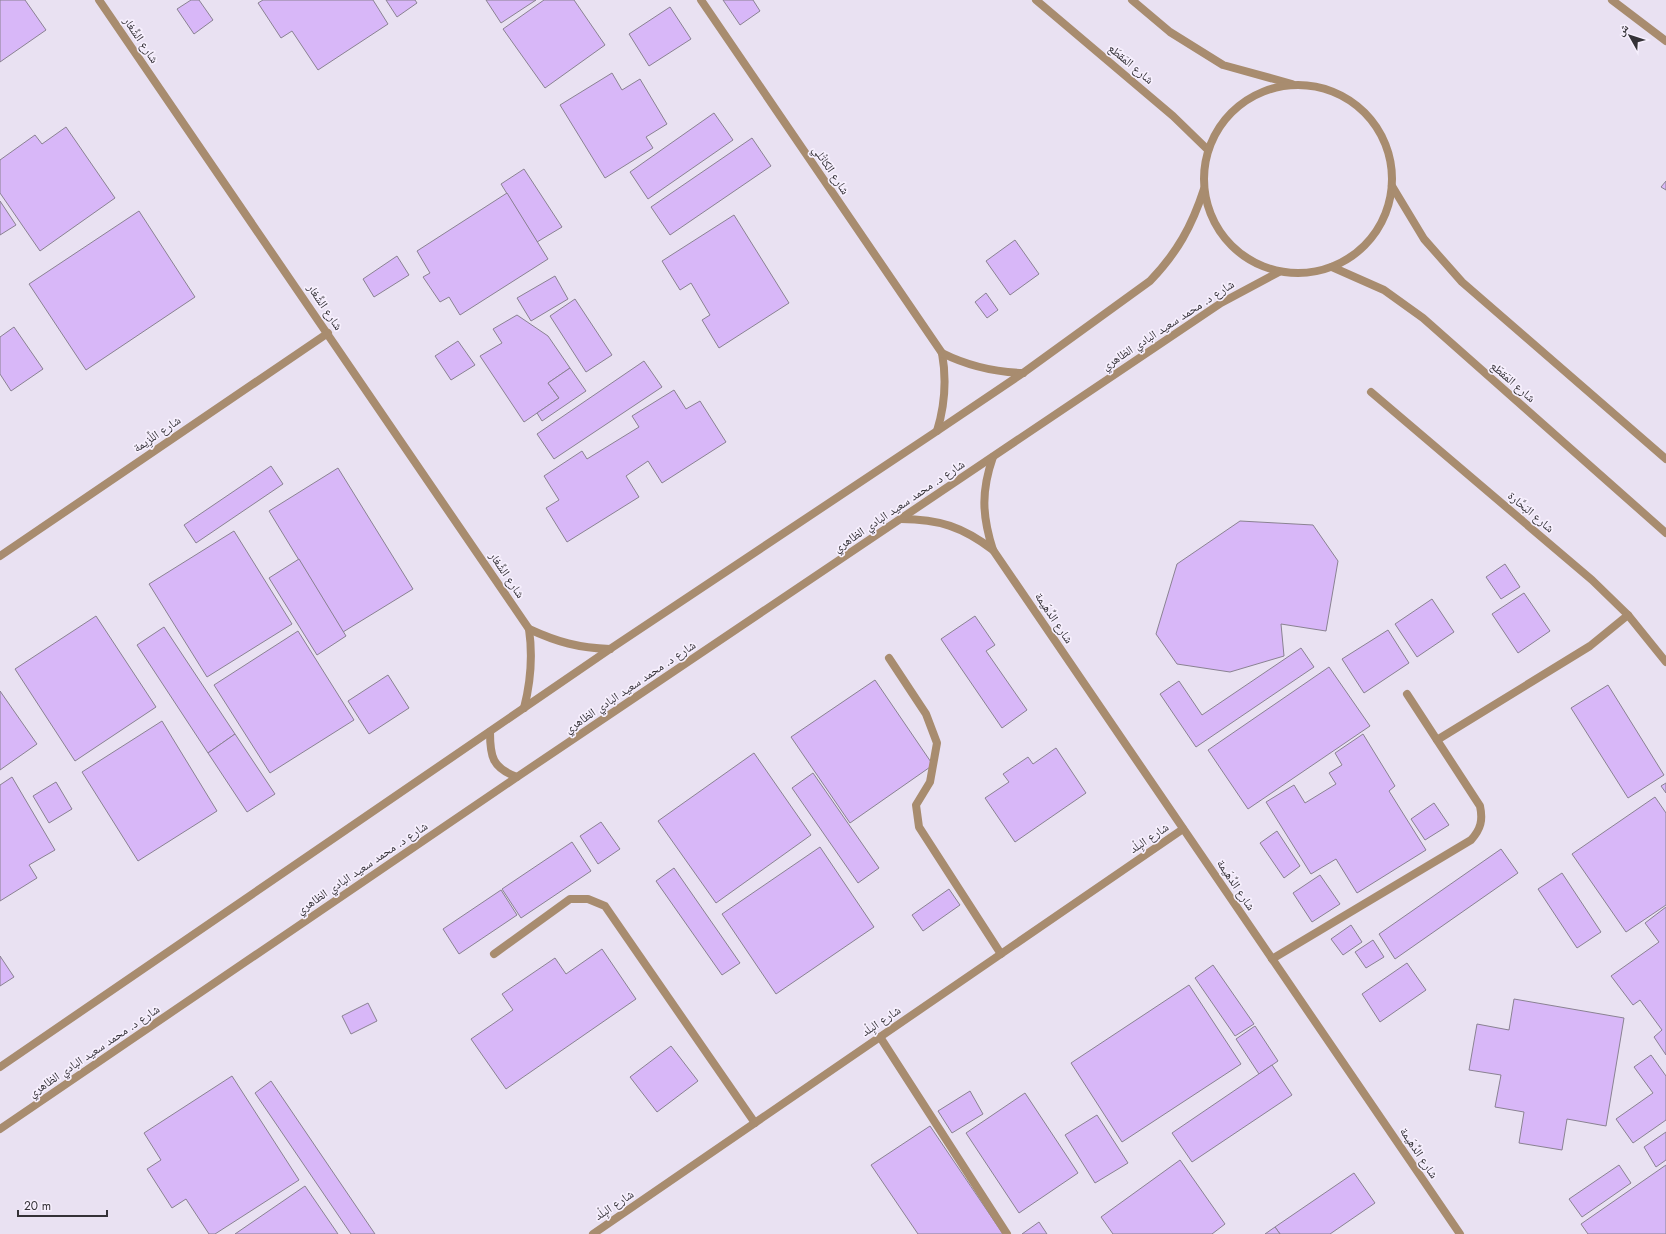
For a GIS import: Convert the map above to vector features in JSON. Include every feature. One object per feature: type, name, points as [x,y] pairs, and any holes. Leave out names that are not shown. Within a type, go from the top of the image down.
[{"type":"street","name":"شارع الشِّغار","points":[[99,0],[529,629],[532,669],[530,688],[524,708]]},
{"type":"street","name":"شارع الكاتْلي","points":[[701,0],[942,353],[946,393],[943,412],[937,432]]},
{"type":"street","name":"شارع المَقطَع","points":[[1036,0],[1167,111],[1208,150]]},
{"type":"street","points":[[1132,0],[1170,32],[1223,65],[1295,84],[1326,89],[1354,103],[1376,126],[1389,155],[1392,186],[1386,212],[1373,235],[1355,254],[1332,267],[1306,273],[1279,272],[1251,262],[1228,243],[1211,218],[1204,189],[1204,169],[1208,150],[1221,124],[1241,104],[1267,90],[1295,84]]},
{"type":"street","points":[[1612,0],[1666,41]]},
{"type":"street","points":[[1392,186],[1424,238],[1462,282],[1666,459]]},
{"type":"street","points":[[0,1067],[610,649],[937,432],[1023,373],[1150,281],[1165,266],[1178,248],[1188,230],[1204,189]]},
{"type":"street","name":"شارع المَقطَع","points":[[1332,267],[1384,290],[1424,318],[1666,533]]},
{"type":"street","name":"شارع د. محمد سعيد البادي الظاهري","points":[[0,1130],[517,777],[902,519],[1221,302],[1279,272]]},
{"type":"street","name":"شارع اللِّزِيمة","points":[[0,556],[328,333]]},
{"type":"street","name":"شارع الكاتْلي","points":[[942,353],[961,363],[981,369],[1023,373]]},
{"type":"street","name":"شارع البَحَّارة","points":[[1371,392],[1582,571],[1628,615],[1666,662]]},
{"type":"street","name":"شارع الدِّهَيمة","points":[[993,457],[987,475],[984,507],[987,532],[993,550],[1460,1234]]},
{"type":"street","name":"شارع الدِّهَيمة","points":[[902,519],[921,519],[941,522],[960,529],[977,538],[993,550]]},
{"type":"street","points":[[1437,740],[1590,646],[1628,615]]},
{"type":"street","points":[[529,629],[568,645],[610,649]]},
{"type":"street","points":[[888,658],[926,714],[937,743],[930,782],[916,805],[918,827],[1001,954]]},
{"type":"street","points":[[1272,959],[1471,840],[1477,834],[1482,821],[1480,806],[1407,694]]},
{"type":"street","points":[[490,732],[491,756],[503,771],[517,777]]},
{"type":"street","name":"شارع البِلْد","points":[[593,1234],[1184,829]]},
{"type":"street","points":[[494,954],[570,900],[588,899],[605,906],[755,1123]]},
{"type":"street","points":[[880,1037],[1007,1234]]},
{"type":"building","points":[[0,0],[25,0],[46,30],[0,62]]},
{"type":"building","points":[[191,0],[199,0],[213,20],[194,34],[177,9]]},
{"type":"building","points":[[263,0],[373,0],[388,24],[318,70],[292,31],[281,38],[258,3]]},
{"type":"building","points":[[386,0],[415,0],[417,3],[397,17]]},
{"type":"building","points":[[486,0],[536,0],[501,23]]},
{"type":"building","points":[[544,0],[574,0],[605,45],[545,88],[503,29]]},
{"type":"building","points":[[723,0],[753,0],[760,11],[740,25]]},
{"type":"building","points":[[670,7],[691,39],[649,66],[629,34]]},
{"type":"building","points":[[612,73],[622,90],[640,79],[667,124],[646,137],[653,148],[605,178],[560,105]]},
{"type":"building","points":[[714,113],[733,140],[648,199],[630,172]]},
{"type":"building","points":[[66,127],[115,198],[40,251],[0,193],[0,160],[35,135],[42,144]]},
{"type":"building","points":[[752,138],[771,166],[670,235],[651,207]]},
{"type":"building","points":[[524,169],[562,227],[537,242],[501,184]]},
{"type":"building","points":[[1666,181],[1666,190],[1661,187]]},
{"type":"building","points":[[507,193],[548,259],[460,315],[449,297],[440,302],[423,277],[430,273],[417,251]]},
{"type":"building","points":[[0,201],[16,225],[0,235]]},
{"type":"building","points":[[139,211],[195,297],[86,370],[29,284]]},
{"type":"building","points":[[734,215],[789,303],[719,348],[702,320],[710,315],[691,283],[680,290],[662,261]]},
{"type":"building","points":[[1015,240],[1039,274],[1010,295],[986,261]]},
{"type":"building","points":[[397,256],[409,275],[374,297],[363,279]]},
{"type":"building","points":[[555,276],[568,299],[531,321],[517,298]]},
{"type":"building","points":[[986,293],[998,310],[987,318],[975,302]]},
{"type":"building","points":[[575,299],[612,355],[586,372],[550,316]]},
{"type":"building","points":[[517,315],[548,336],[570,368],[548,383],[559,398],[524,422],[480,356],[502,343],[493,329]]},
{"type":"building","points":[[14,327],[43,369],[11,391],[0,374],[0,337]]},
{"type":"building","points":[[458,341],[475,365],[451,380],[435,356]]},
{"type":"building","points":[[644,361],[662,387],[554,459],[537,434]]},
{"type":"building","points":[[570,368],[586,391],[542,421],[537,413],[559,398],[548,383]]},
{"type":"building","points":[[674,390],[686,409],[700,401],[726,442],[662,483],[648,461],[626,476],[639,497],[567,542],[546,508],[559,500],[544,476],[582,451],[587,459],[639,427],[632,416]]},
{"type":"building","points":[[271,466],[283,484],[196,543],[184,525]]},
{"type":"building","points":[[338,468],[413,589],[343,632],[269,511]]},
{"type":"building","points":[[1240,521],[1313,525],[1338,561],[1326,631],[1281,624],[1284,656],[1230,672],[1177,664],[1156,634],[1177,564]]},
{"type":"building","points":[[234,531],[292,624],[207,677],[149,584]]},
{"type":"building","points":[[299,559],[346,636],[317,655],[269,578]]},
{"type":"building","points":[[1505,564],[1520,587],[1501,599],[1486,577]]},
{"type":"building","points":[[1524,593],[1550,631],[1518,653],[1492,614]]},
{"type":"building","points":[[1432,599],[1454,632],[1417,657],[1395,624]]},
{"type":"building","points":[[96,616],[156,707],[75,761],[15,669]]},
{"type":"building","points":[[975,616],[995,645],[986,651],[1027,710],[1002,728],[941,639]]},
{"type":"building","points":[[164,627],[235,734],[208,753],[137,645]]},
{"type":"building","points":[[1388,630],[1409,663],[1364,693],[1342,659]]},
{"type":"building","points":[[298,631],[354,720],[270,773],[214,685]]},
{"type":"building","points":[[1301,648],[1314,667],[1196,747],[1160,694],[1179,681],[1202,715]]},
{"type":"building","points":[[1329,667],[1370,726],[1248,809],[1208,750]]},
{"type":"building","points":[[388,675],[409,708],[369,734],[348,701]]},
{"type":"building","points":[[875,680],[933,765],[850,823],[791,737]]},
{"type":"building","points":[[1608,685],[1664,775],[1628,798],[1571,708]]},
{"type":"building","points":[[0,691],[37,744],[0,770]]},
{"type":"building","points":[[162,721],[217,811],[138,861],[82,772]]},
{"type":"building","points":[[235,734],[275,794],[247,812],[208,753]]},
{"type":"building","points":[[1363,734],[1395,786],[1389,791],[1426,850],[1357,893],[1336,859],[1311,874],[1266,802],[1294,785],[1305,803],[1336,784],[1329,773],[1342,765],[1335,753]]},
{"type":"building","points":[[1056,748],[1086,793],[1015,842],[985,798],[1009,782],[1003,774],[1028,757],[1033,764]]},
{"type":"building","points":[[754,753],[811,835],[716,903],[658,821]]},
{"type":"building","points":[[813,773],[879,868],[858,883],[792,788]]},
{"type":"building","points":[[12,777],[55,850],[29,865],[37,878],[0,901],[0,785]]},
{"type":"building","points":[[56,782],[72,809],[49,823],[33,796]]},
{"type":"building","points":[[1666,783],[1666,793],[1661,786]]},
{"type":"building","points":[[1655,797],[1666,813],[1666,905],[1626,932],[1572,854]]},
{"type":"building","points":[[1434,803],[1449,825],[1425,840],[1411,819]]},
{"type":"building","points":[[601,822],[620,849],[598,864],[580,836]]},
{"type":"building","points":[[1277,831],[1300,866],[1284,878],[1260,843]]},
{"type":"building","points":[[572,842],[591,871],[521,918],[502,889]]},
{"type":"building","points":[[820,847],[874,927],[776,994],[722,914]]},
{"type":"building","points":[[1501,849],[1518,873],[1395,959],[1379,934]]},
{"type":"building","points":[[674,868],[740,963],[722,975],[656,881]]},
{"type":"building","points":[[1562,873],[1601,932],[1577,948],[1538,889]]},
{"type":"building","points":[[1320,875],[1340,904],[1312,922],[1293,893]]},
{"type":"building","points":[[949,889],[960,905],[923,931],[912,915]]},
{"type":"building","points":[[501,890],[517,915],[459,954],[443,929]]},
{"type":"building","points":[[1666,907],[1666,1055],[1654,1037],[1662,1030],[1640,1000],[1633,1005],[1611,976],[1659,942],[1645,923]]},
{"type":"building","points":[[1351,925],[1362,942],[1343,955],[1331,939]]},
{"type":"building","points":[[1373,940],[1384,957],[1366,968],[1355,952]]},
{"type":"building","points":[[602,949],[636,999],[506,1089],[471,1039],[513,1010],[502,994],[555,958],[566,974]]},
{"type":"building","points":[[0,956],[14,977],[0,986]]},
{"type":"building","points":[[1407,963],[1426,990],[1380,1022],[1362,994]]},
{"type":"building","points":[[1213,965],[1254,1024],[1235,1036],[1195,978]]},
{"type":"building","points":[[1189,985],[1241,1064],[1122,1142],[1071,1063]]},
{"type":"building","points":[[1514,999],[1624,1018],[1606,1126],[1567,1119],[1562,1150],[1519,1143],[1524,1112],[1495,1107],[1501,1075],[1469,1070],[1477,1024],[1509,1030]]},
{"type":"building","points":[[368,1003],[377,1021],[351,1034],[342,1016]]},
{"type":"building","points":[[1255,1026],[1278,1061],[1259,1074],[1236,1039]]},
{"type":"building","points":[[671,1046],[698,1081],[657,1112],[630,1077]]},
{"type":"building","points":[[1651,1055],[1666,1076],[1666,1120],[1633,1143],[1616,1119],[1653,1093],[1634,1067]]},
{"type":"building","points":[[1272,1065],[1292,1095],[1192,1162],[1172,1133]]},
{"type":"building","points":[[232,1076],[299,1180],[215,1234],[209,1234],[186,1199],[172,1208],[147,1169],[161,1160],[144,1133]]},
{"type":"building","points":[[271,1081],[375,1234],[351,1234],[255,1093]]},
{"type":"building","points":[[970,1091],[983,1114],[952,1133],[938,1111]]},
{"type":"building","points":[[1025,1093],[1078,1173],[1019,1213],[966,1133]]},
{"type":"building","points":[[1097,1115],[1128,1163],[1095,1183],[1065,1135]]},
{"type":"building","points":[[930,1126],[1003,1234],[918,1234],[871,1165]]},
{"type":"building","points":[[1666,1132],[1666,1160],[1656,1167],[1644,1147]]},
{"type":"building","points":[[1180,1160],[1225,1224],[1212,1234],[1113,1234],[1101,1217]]},
{"type":"building","points":[[1619,1165],[1631,1183],[1582,1217],[1569,1199]]},
{"type":"building","points":[[1666,1165],[1666,1234],[1588,1234],[1581,1224]]},
{"type":"building","points":[[1354,1173],[1375,1203],[1330,1234],[1280,1234],[1275,1227]]},
{"type":"building","points":[[305,1186],[338,1234],[235,1234]]},
{"type":"building","points":[[1039,1222],[1047,1234],[1022,1234]]},
{"type":"building","points":[[1275,1227],[1280,1234],[1265,1234]]}]
